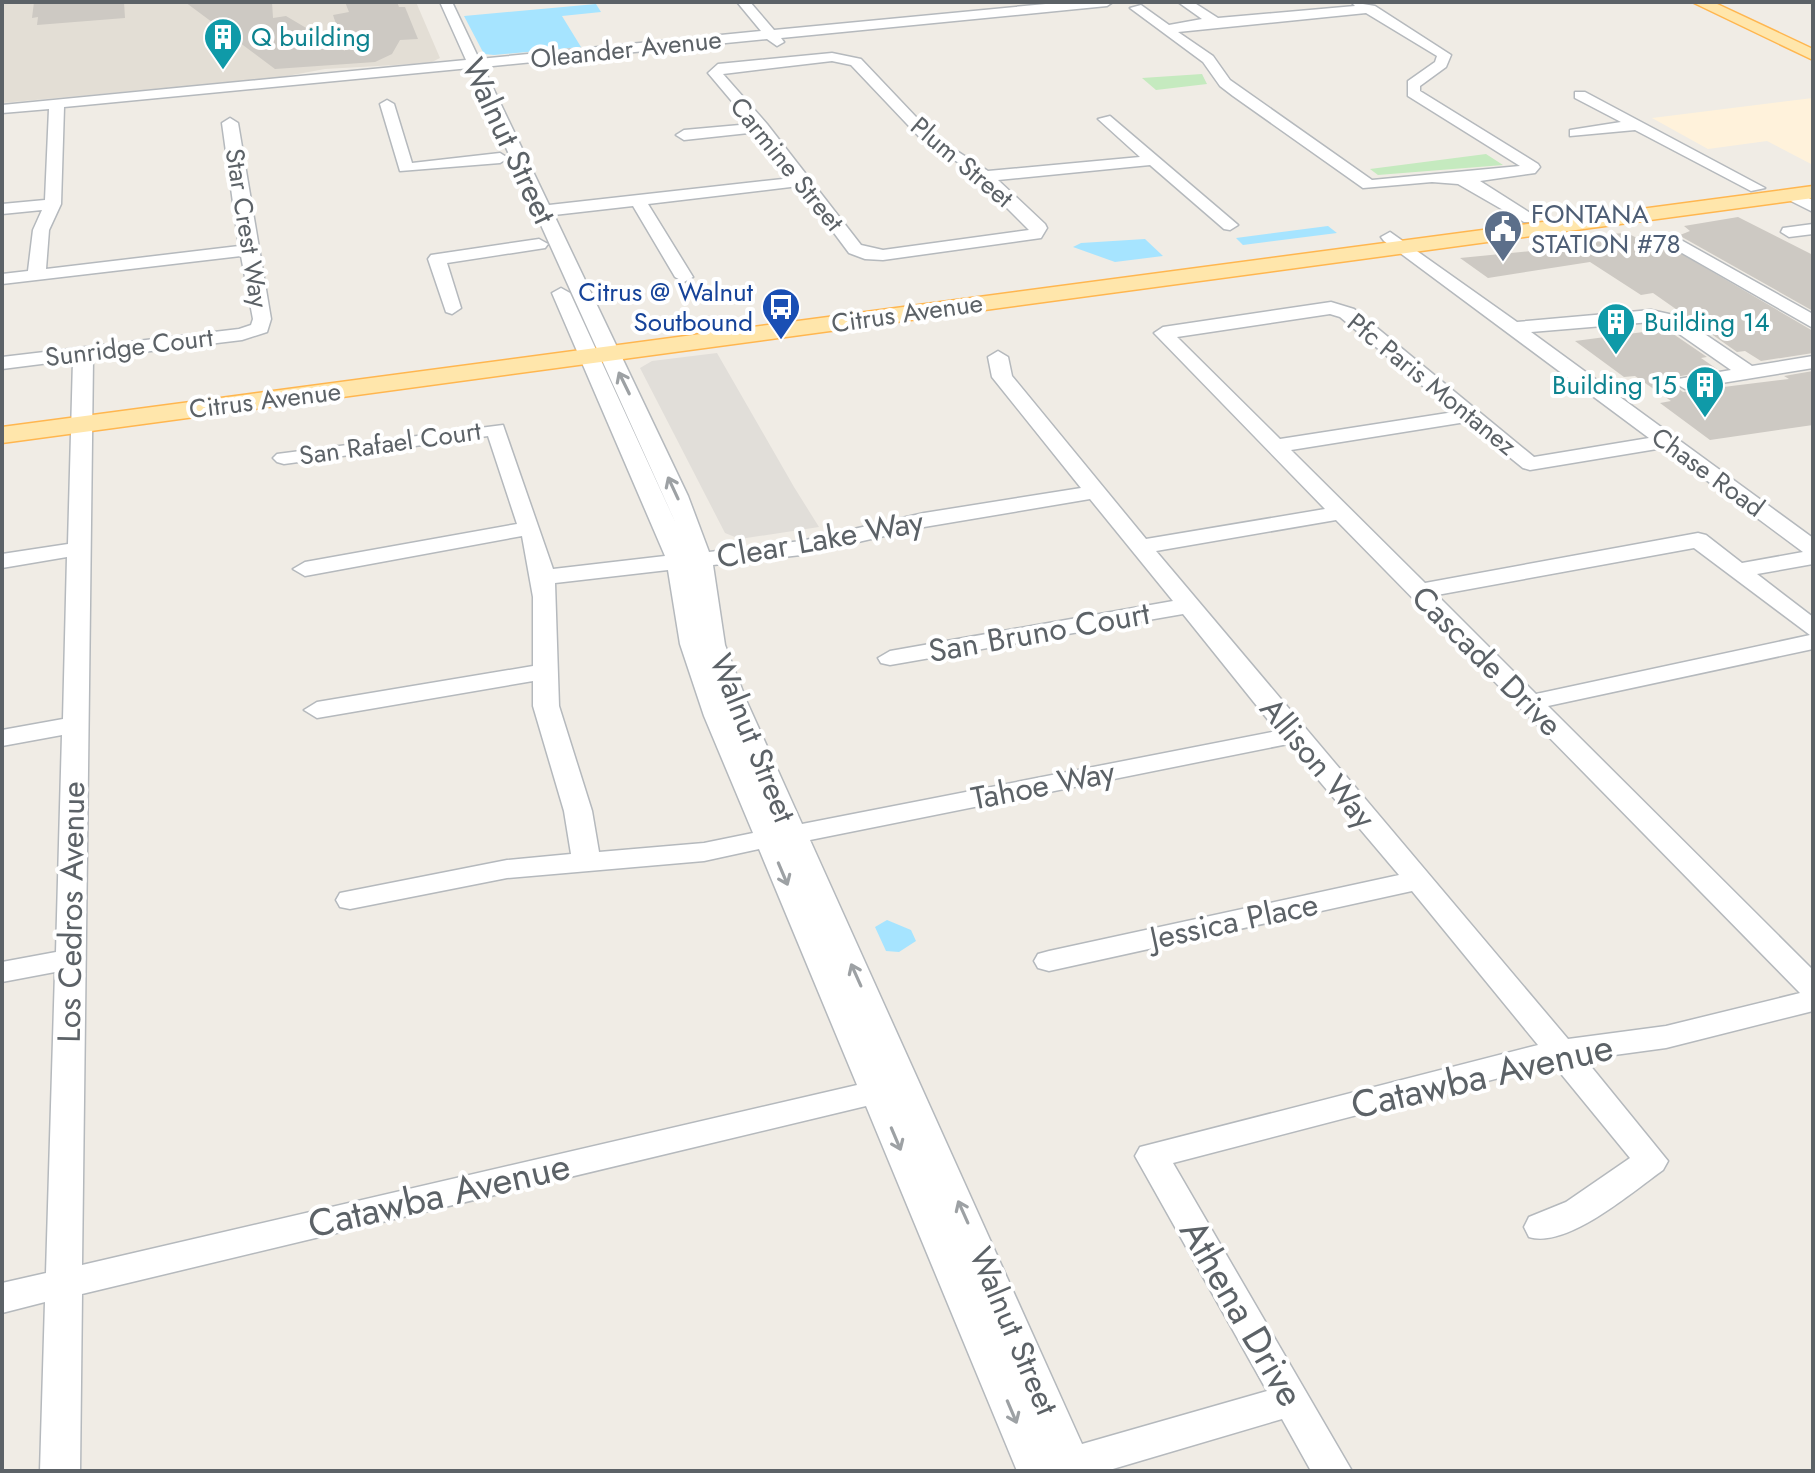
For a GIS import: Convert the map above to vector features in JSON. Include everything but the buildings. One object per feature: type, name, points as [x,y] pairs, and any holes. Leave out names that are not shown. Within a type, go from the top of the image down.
[{"type":"main road","points":[[1700,2],[1813,55]]},
{"type":"main road","points":[[1726,2],[1813,41]]},
{"type":"main road","name":"Citrus Avenue","points":[[1396,242],[1523,219],[1813,181]]},
{"type":"main road","name":"Citrus Avenue","points":[[2,422],[80,418],[1396,242],[1813,192]]},
{"type":"main road","name":"Citrus Avenue","points":[[2,435],[80,418]]},
{"type":"street","name":"Walnut Street","points":[[430,2],[442,30],[464,64],[542,211],[597,349],[691,561],[720,669],[877,1092],[1057,1469]]},
{"type":"street","name":"Walnut Street","points":[[446,2],[464,64],[500,158],[542,249],[437,259],[452,308]]},
{"type":"street","points":[[743,2],[793,60]]},
{"type":"street","name":"Oleander Avenue","points":[[2,109],[1107,2]]},
{"type":"street","points":[[1184,6],[1209,22]]},
{"type":"street","points":[[1136,8],[1166,30],[1217,67],[1225,83],[1238,93],[1369,185],[1432,177],[1461,179],[1520,173],[1532,167],[1413,93],[1413,84],[1441,64],[1444,55],[1363,6],[1209,22],[1166,30]]},
{"type":"street","name":"Plum Street","points":[[793,60],[845,58],[856,62],[930,140],[972,164],[1039,228],[1035,234],[883,255],[865,254]]},
{"type":"street","name":"Carmine Street","points":[[793,60],[716,69],[731,95],[762,127],[855,249],[865,254]]},
{"type":"street","points":[[1580,95],[1757,188]]},
{"type":"street","points":[[36,275],[41,230],[53,204],[57,104]]},
{"type":"street","points":[[387,104],[406,168],[500,158]]},
{"type":"street","points":[[1105,119],[1230,225]]},
{"type":"street","name":"Star Crest Way","points":[[230,123],[248,250],[262,319],[256,330]]},
{"type":"street","points":[[1575,133],[1636,125]]},
{"type":"street","points":[[684,135],[762,127]]},
{"type":"street","points":[[986,176],[1155,160]]},
{"type":"street","points":[[1461,179],[1465,186],[1523,219]]},
{"type":"street","points":[[542,211],[804,181]]},
{"type":"street","points":[[1791,195],[1813,207]]},
{"type":"street","points":[[638,200],[684,277]]},
{"type":"street","points":[[2,209],[53,204]]},
{"type":"street","points":[[1789,232],[1813,229]]},
{"type":"street","name":"Chase Road","points":[[1396,242],[1811,548]]},
{"type":"street","points":[[1681,245],[1813,322]]},
{"type":"street","points":[[2,279],[248,250]]},
{"type":"street","name":"Walnut Street","points":[[555,279],[597,349]]},
{"type":"street","name":"Cascade Drive","points":[[1331,308],[1163,333],[1343,512],[1416,592],[1813,988]]},
{"type":"street","name":"Pfc Paris Montanez","points":[[1331,308],[1347,313],[1530,464],[1667,441]]},
{"type":"street","points":[[1520,333],[1576,330],[1581,324],[1642,316],[1671,320],[1748,372]]},
{"type":"street","name":"Sunridge Court","points":[[2,363],[256,330]]},
{"type":"street","name":"Los Cedros Avenue","points":[[60,1471],[83,353]]},
{"type":"street","name":"Allison Way","points":[[998,357],[1002,377],[1187,606],[1651,1161],[1578,1212],[1541,1227]]},
{"type":"street","points":[[1685,383],[1813,362]]},
{"type":"street","points":[[1276,446],[1471,415]]},
{"type":"street","name":"San Rafael Court","points":[[284,458],[496,429],[530,528]]},
{"type":"street","name":"Clear Lake Way","points":[[544,577],[813,546],[924,520],[1095,492]]},
{"type":"street","points":[[1140,547],[1343,512]]},
{"type":"street","points":[[305,569],[530,528],[544,577],[546,706],[578,811],[586,861]]},
{"type":"street","points":[[1416,592],[1698,540],[1813,629]]},
{"type":"street","points":[[1737,571],[1811,548]]},
{"type":"street","points":[[2,561],[78,549]]},
{"type":"street","name":"San Bruno Court","points":[[890,658],[1187,606]]},
{"type":"street","points":[[1527,703],[1813,642]]},
{"type":"street","points":[[317,710],[545,672]]},
{"type":"street","points":[[2,738],[75,725]]},
{"type":"street","name":"Tahoe Way","points":[[350,900],[507,869],[704,852],[1294,735]]},
{"type":"street","name":"Walnut Street","points":[[780,837],[1000,1297],[1057,1469]]},
{"type":"street","name":"Jessica Place","points":[[1049,961],[1419,880]]},
{"type":"street","points":[[2,972],[70,959]]},
{"type":"street","name":"Catawba Avenue","points":[[1152,1156],[1560,1051],[1666,1037],[1813,1000]]},
{"type":"street","name":"Catawba Avenue","points":[[2,1298],[877,1092]]},
{"type":"street","name":"Athena Drive","points":[[1152,1156],[1332,1471]]},
{"type":"street","points":[[1057,1469],[1292,1400]]},
{"type":"shaded area","points":[[2,2],[416,2],[440,58],[430,63],[325,69],[276,78],[2,103]]},
{"type":"shaded area","points":[[1813,98],[1813,165],[1767,141],[1708,149],[1652,118]]},
{"type":"shaded area","points":[[717,353],[819,527],[740,539],[725,533],[640,368],[652,361]]},
{"type":"green space","points":[[1202,74],[1207,84],[1156,90],[1142,78]]},
{"type":"green space","points":[[1486,154],[1503,165],[1378,175],[1370,169]]},
{"type":"water","points":[[596,4],[601,12],[562,16],[581,47],[494,55],[484,54],[464,16]]},
{"type":"water","points":[[1328,226],[1337,233],[1243,245],[1236,238]]},
{"type":"water","points":[[1145,239],[1163,256],[1115,262],[1073,247],[1081,243]]},
{"type":"water","points":[[887,920],[911,930],[916,941],[899,952],[886,951],[875,927]]},
{"type":"place","name":"Q building","points":[[223,71]]},
{"type":"place","name":"FONTANA STATION #78","points":[[1503,263]]},
{"type":"place","name":"Citrus @ Walnut Soutbound","points":[[781,341]]},
{"type":"place","name":"Building 14","points":[[1616,356]]},
{"type":"place","name":"Building 15","points":[[1705,419]]}]
